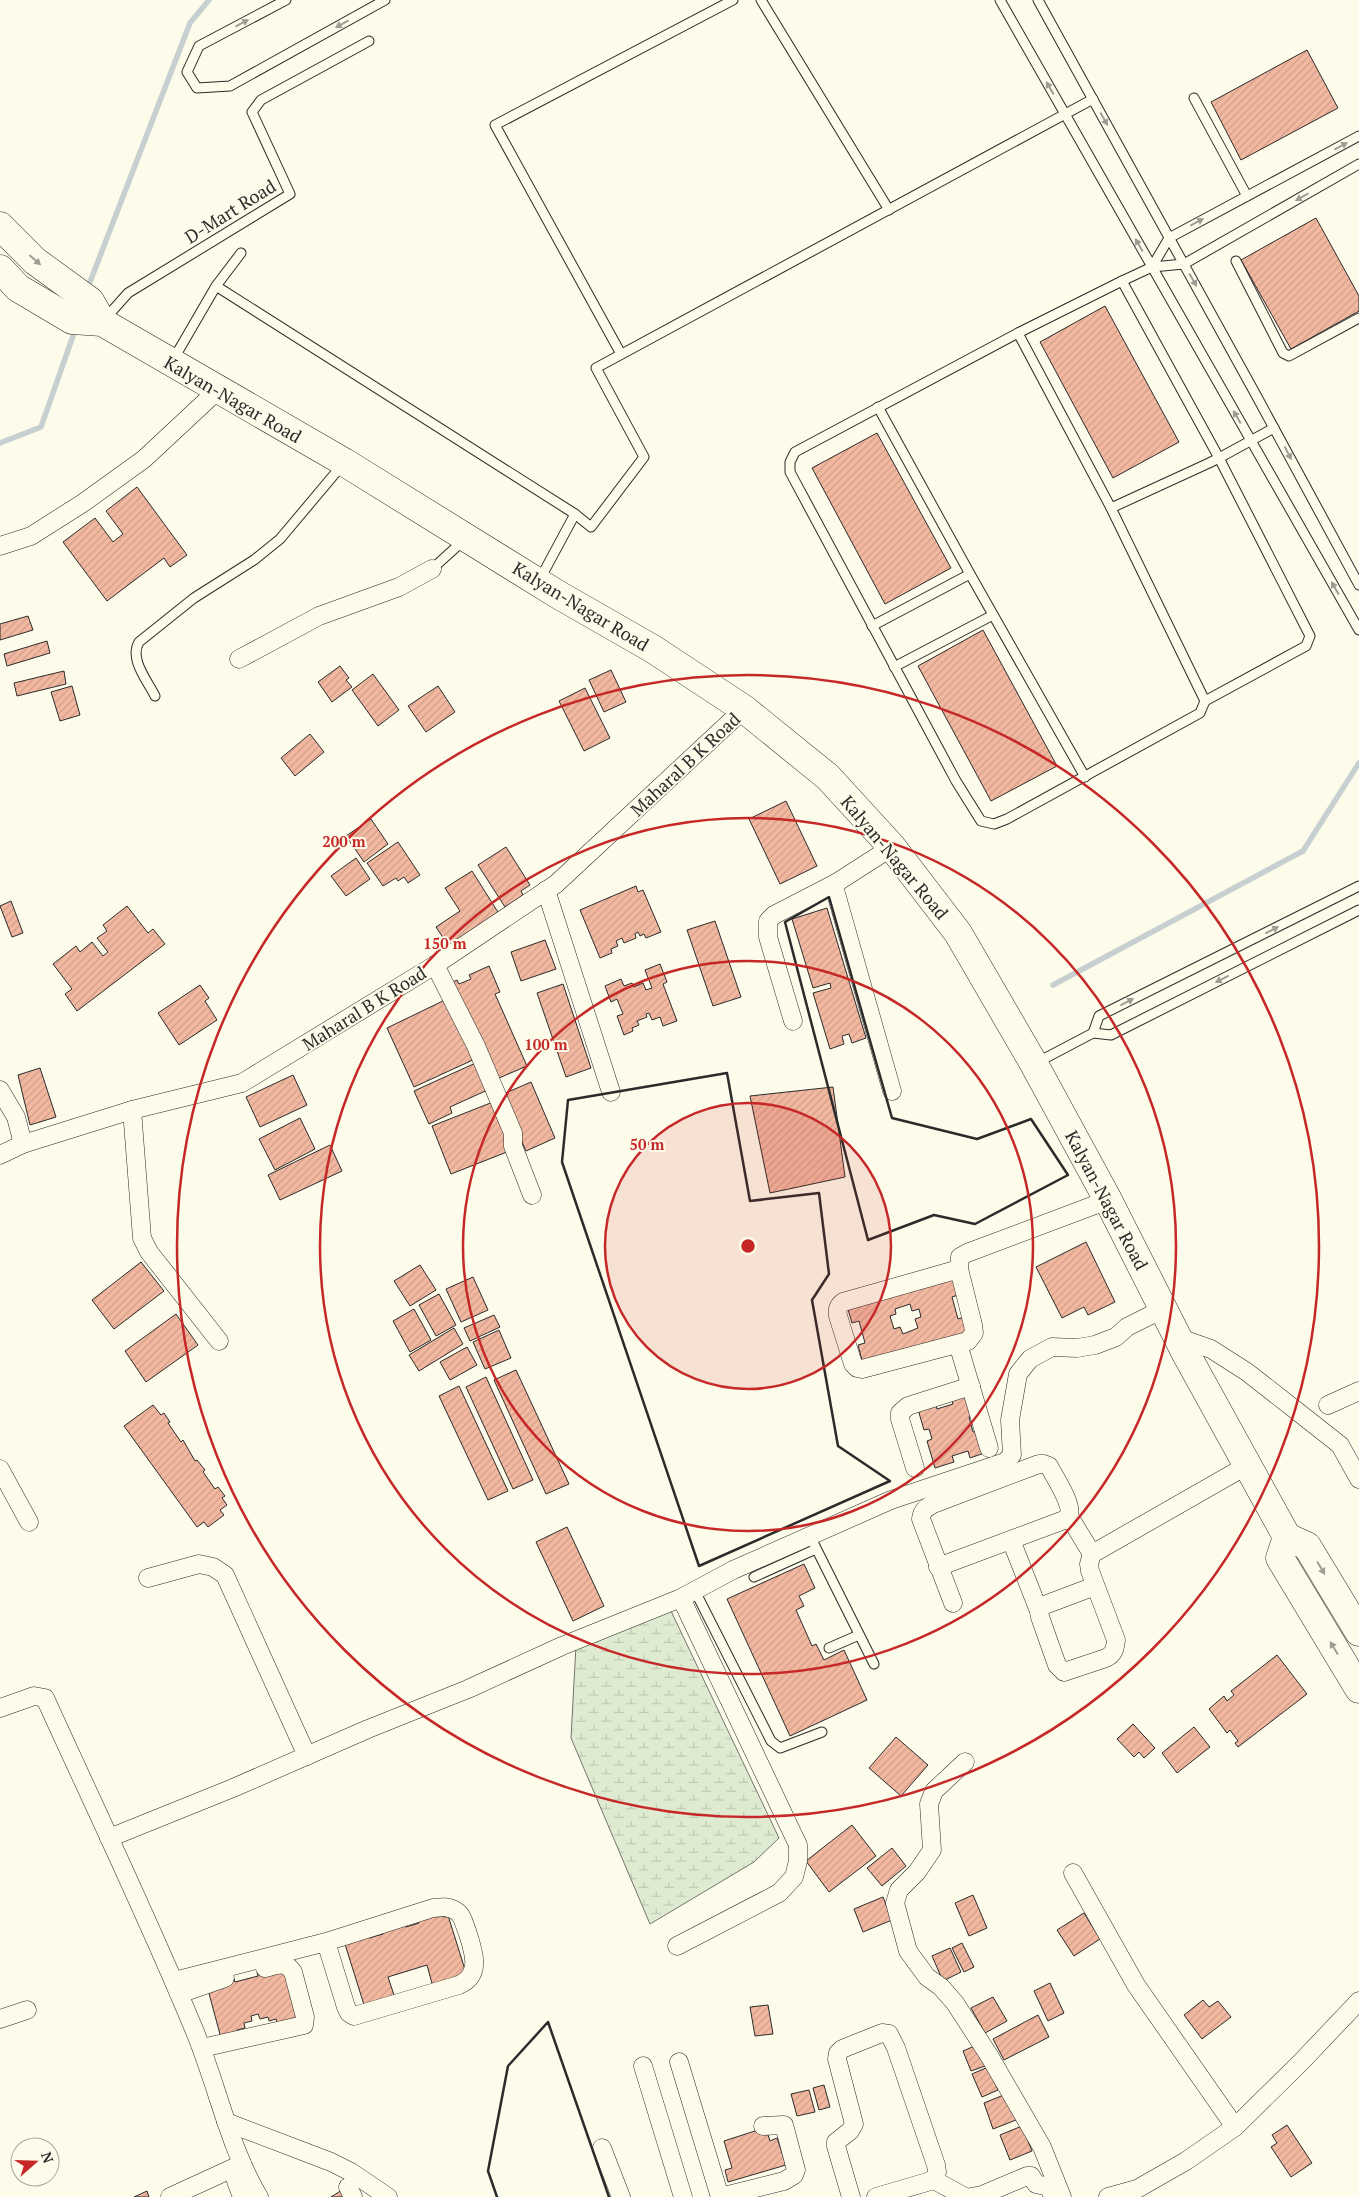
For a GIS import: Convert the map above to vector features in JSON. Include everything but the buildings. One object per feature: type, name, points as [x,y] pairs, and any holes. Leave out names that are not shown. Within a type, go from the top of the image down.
[{"type":"highway","points":[[0,226],[35,261],[90,301],[102,322]]},
{"type":"highway","points":[[0,269],[18,288],[72,320],[102,322]]},
{"type":"highway","name":"Kalyan-Nagar Road","points":[[102,322],[344,462],[466,538],[653,649],[744,709],[828,777],[892,847],[958,932],[1034,1064],[1108,1200],[1177,1337],[1286,1536]]},
{"type":"highway","points":[[1359,1632],[1308,1546],[1286,1536],[1280,1558],[1359,1689]]},
{"type":"street","points":[[0,546],[31,536],[83,503],[144,458],[218,390]]},
{"type":"street","points":[[239,659],[319,616],[399,587],[432,569]]},
{"type":"street","name":"Maharal B K Road","points":[[0,1155],[23,1144],[132,1110],[242,1083],[435,965],[556,884],[744,709]]},
{"type":"street","points":[[794,1021],[768,938],[768,921],[774,915],[836,883],[892,847]]},
{"type":"street","points":[[836,883],[835,890],[892,1091]]},
{"type":"street","points":[[546,890],[611,1092]]},
{"type":"street","points":[[435,965],[476,1046],[513,1133],[513,1146],[532,1195]]},
{"type":"street","points":[[0,1090],[16,1118],[23,1144]]},
{"type":"street","points":[[132,1110],[142,1238],[149,1252],[219,1341]]},
{"type":"street","points":[[959,1269],[843,1302],[837,1309],[853,1364],[857,1368],[862,1369],[968,1341],[974,1333],[959,1269],[960,1257],[1108,1200]]},
{"type":"street","points":[[109,1838],[468,1689],[562,1646],[688,1594],[733,1570],[813,1543],[891,1500],[1005,1462],[1012,1455],[1010,1420],[1018,1374],[1030,1358],[1052,1347],[1077,1348],[1116,1337],[1127,1328],[1163,1309]]},
{"type":"street","points":[[1177,1337],[1211,1349],[1255,1378],[1340,1446],[1359,1479]]},
{"type":"street","points":[[958,1344],[989,1448]]},
{"type":"street","points":[[915,1468],[900,1419],[900,1413],[908,1406],[971,1386]]},
{"type":"street","points":[[1328,1405],[1359,1391]]},
{"type":"street","points":[[938,1567],[1064,1520],[1070,1512],[1068,1504],[1050,1466],[1044,1464],[925,1508],[921,1519],[938,1567],[953,1603]]},
{"type":"street","points":[[1011,1540],[1060,1669],[1064,1672],[1070,1671],[1112,1656],[1116,1649],[1116,1640],[1088,1564],[1092,1554],[1246,1466]]},
{"type":"street","points":[[0,1468],[29,1522]]},
{"type":"street","points":[[1068,1516],[1092,1554]]},
{"type":"street","points":[[148,1578],[199,1564],[213,1567],[225,1575],[307,1756]]},
{"type":"street","points":[[1039,1611],[1042,1606],[1095,1586]]},
{"type":"street","points":[[677,1946],[780,1893],[794,1877],[798,1861],[798,1845],[688,1594]]},
{"type":"street","points":[[0,1708],[34,1696],[45,1698],[177,1987],[202,2048],[242,2164],[259,2197]]},
{"type":"street","points":[[965,1762],[934,1791],[928,1804],[932,1850],[917,1872],[900,1890],[894,1903],[908,1951],[927,1977],[942,1987],[955,2003],[990,2057],[1042,2147],[1062,2197]]},
{"type":"street","points":[[1073,1873],[1136,1986],[1235,2127]]},
{"type":"street","points":[[177,1987],[433,1908],[445,1907],[455,1910],[461,1916],[475,1957],[474,1968],[471,1977],[459,1985],[354,2016],[349,2013],[346,2007],[326,1942]]},
{"type":"street","points":[[177,1987],[283,1963],[289,1966],[293,1972],[305,2017],[304,2024],[202,2048]]},
{"type":"street","points":[[1108,2197],[1137,2189],[1186,2161],[1235,2127],[1359,2001]]},
{"type":"street","points":[[0,2019],[27,2010]]},
{"type":"street","points":[[851,2197],[836,2146],[836,2142],[850,2131],[854,2124],[837,2059],[838,2053],[842,2049],[882,2034],[889,2034],[894,2043],[936,2165],[937,2172],[934,2180]]},
{"type":"street","points":[[679,2062],[720,2197],[784,2181],[794,2175],[796,2170],[784,2125],[763,2126]]},
{"type":"street","points":[[643,2066],[683,2197]]},
{"type":"street","points":[[226,2122],[331,2162],[388,2197]]},
{"type":"street","points":[[602,2148],[621,2197]]},
{"type":"street","points":[[170,2197],[242,2164]]},
{"type":"street","points":[[242,2164],[236,2181],[242,2197]]},
{"type":"street","points":[[971,2197],[982,2195],[1027,2176],[1030,2176],[1036,2184],[1048,2187],[1052,2197]]},
{"type":"street","points":[[876,2197],[934,2180],[965,2197]]},
{"type":"lane","points":[[286,0],[199,46],[187,72],[197,88],[230,86],[384,0]]},
{"type":"lane","points":[[620,354],[495,125],[733,0]]},
{"type":"lane","points":[[761,0],[889,210]]},
{"type":"lane","points":[[1000,0],[1359,630]]},
{"type":"lane","points":[[1038,0],[1359,585]]},
{"type":"lane","name":"D-Mart Road","points":[[102,322],[128,293],[290,194],[252,112],[260,100],[370,41]]},
{"type":"lane","points":[[1194,98],[1247,196]]},
{"type":"lane","points":[[216,286],[575,514],[591,527],[644,457],[596,368],[1093,99]]},
{"type":"lane","points":[[1152,267],[1169,238],[1359,136]]},
{"type":"lane","points":[[1122,281],[1219,458],[1310,636],[1306,646],[1205,701],[1200,713],[1085,777],[994,824],[982,821],[956,781],[872,626],[790,472],[790,462],[795,452],[1018,333],[1122,281],[1152,267],[1184,264],[1359,164]]},
{"type":"lane","points":[[172,363],[216,286],[241,253]]},
{"type":"lane","points":[[1236,261],[1283,353],[1289,356],[1359,318]]},
{"type":"lane","points":[[1018,333],[1111,508],[1205,701]]},
{"type":"lane","points":[[878,407],[1085,777]]},
{"type":"lane","points":[[1111,508],[1219,458],[1274,428]]},
{"type":"lane","points":[[156,696],[136,658],[136,648],[139,642],[194,598],[254,560],[280,539],[344,462]]},
{"type":"lane","points":[[539,582],[575,514]]},
{"type":"lane","points":[[432,569],[466,538]]},
{"type":"lane","points":[[872,626],[970,574]]},
{"type":"lane","points":[[894,667],[993,615]]},
{"type":"lane","points":[[1093,1033],[1099,1016],[1359,886]]},
{"type":"lane","points":[[1034,1064],[1093,1033],[1111,1035],[1359,910]]},
{"type":"lane","points":[[754,1577],[813,1543],[874,1664]]},
{"type":"lane","points":[[688,1594],[771,1741],[780,1748],[822,1732]]},
{"type":"lane","points":[[829,1648],[859,1635]]},
{"type":"green space","points":[[671,1611],[779,1838],[754,1862],[650,1924],[571,1738],[576,1645]]},
{"type":"waterway","points":[[90,282],[190,23],[209,0]]},
{"type":"waterway","points":[[0,443],[41,427],[73,336]]},
{"type":"waterway","points":[[1053,985],[1303,851],[1359,763]]},
{"type":"wall","points":[[829,897],[892,1118],[977,1139],[1031,1119],[1068,1175],[975,1224],[934,1215],[868,1240],[785,922],[829,897]]},
{"type":"wall","points":[[727,1073],[750,1201],[819,1193],[829,1274],[812,1300],[838,1446],[890,1481],[699,1566],[562,1162],[568,1100],[727,1073]]},
{"type":"wall","points":[[497,2197],[488,2171],[508,2066],[548,2022],[609,2197]]}]
